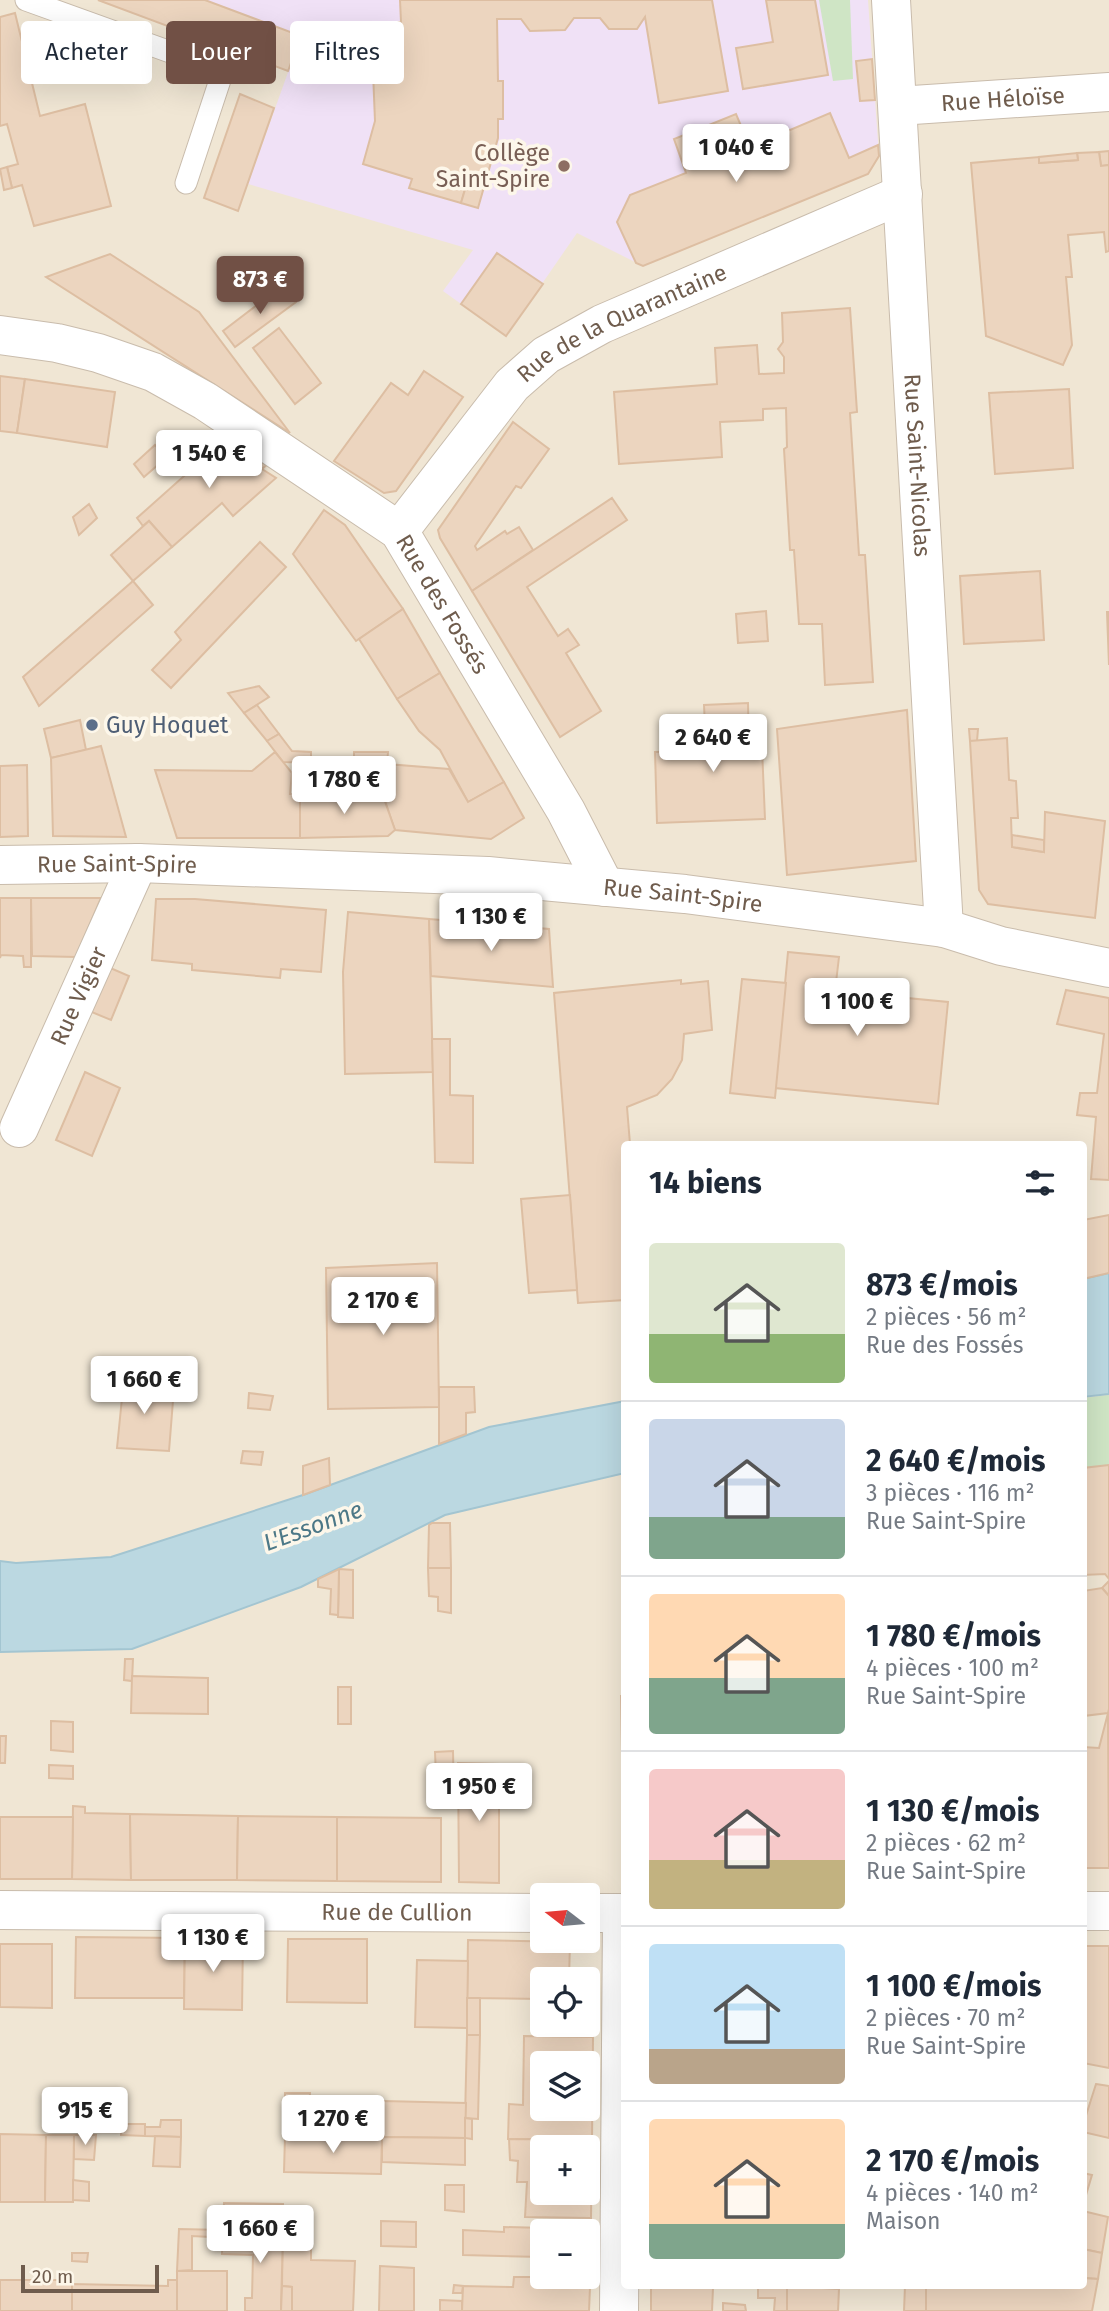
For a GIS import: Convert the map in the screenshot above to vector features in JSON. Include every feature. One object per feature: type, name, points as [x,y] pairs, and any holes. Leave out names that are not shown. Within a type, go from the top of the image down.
[{"type":"street","name":"Rue Saint-Nicolas","points":[[891,0],[944,928]]},
{"type":"street","name":"Rue Héloïse","points":[[898,106],[1109,92]]},
{"type":"street","name":"Rue de la Quarantaine","points":[[399,531],[512,384],[546,355],[602,324],[903,194]]},
{"type":"street","name":"Rue des Fossés","points":[[0,335],[46,341],[98,353],[153,372],[205,401],[399,531],[566,811],[605,887]]},
{"type":"street","name":"Rue Saint-Spire","points":[[0,865],[138,863],[437,872],[685,894],[944,928],[1001,946],[1109,968]]},
{"type":"street","name":"Rue Vigier","points":[[10,1133],[138,863]]},
{"type":"street","name":"Rue de Cullion","points":[[0,1910],[530,1913]]},
{"type":"street","points":[[1087,1911],[1109,1911]]},
{"type":"street","points":[[612,1913],[619,2311]]},
{"type":"lane","points":[[26,0],[223,71],[186,183]]},
{"type":"shaded area","points":[[0,0],[1109,0],[1109,2311],[0,2311]]},
{"type":"shaded area","name":"Collège Saint-Spire","points":[[205,0],[868,0],[879,156],[868,174],[643,266],[577,233],[506,336],[443,291],[473,250],[248,184],[290,67],[290,84],[404,84],[404,21],[290,21],[290,32],[276,27],[276,21],[261,21]]},
{"type":"green space","points":[[819,0],[850,0],[853,79],[833,81]]},
{"type":"green space","points":[[1109,1395],[1109,1465],[1087,1468],[1087,1398]]},
{"type":"water","points":[[1109,1273],[1109,1394],[1087,1397],[1087,1278]]},
{"type":"water","name":"L'Essonne","points":[[621,1402],[621,1474],[445,1515],[301,1587],[132,1649],[0,1652],[0,1561],[16,1563],[111,1557],[303,1495],[489,1427]]},
{"type":"building","points":[[98,0],[205,0],[261,21],[166,21],[166,25]]},
{"type":"building","points":[[400,0],[712,0],[728,91],[659,103],[645,17],[637,29],[609,29],[600,18],[574,18],[565,30],[530,31],[521,19],[497,19],[498,81],[503,81],[503,119],[498,119],[498,138],[486,180],[469,176],[461,203],[409,188],[412,179],[363,164],[375,121],[374,84],[404,84],[404,21],[401,21]]},
{"type":"building","points":[[766,0],[815,0],[828,75],[743,89],[736,48],[773,42]]},
{"type":"building","points":[[15,13],[21,38],[21,84],[32,84],[40,116],[85,104],[111,206],[34,226],[22,185],[12,188],[7,167],[18,164],[7,124],[0,126],[0,17]]},
{"type":"building","points":[[276,27],[290,32],[288,71],[276,67]]},
{"type":"building","points":[[872,59],[875,100],[860,101],[856,61]]},
{"type":"building","points":[[240,94],[274,108],[238,211],[204,198]]},
{"type":"building","points":[[830,113],[849,158],[878,145],[879,156],[868,174],[643,266],[636,263],[617,222],[630,195],[686,173],[674,139],[736,114],[750,147]]},
{"type":"building","points":[[1109,151],[1109,165],[1101,166],[1099,152]]},
{"type":"building","points":[[1099,152],[1101,166],[1109,165],[1109,251],[1106,252],[1104,232],[1068,235],[1072,277],[1066,277],[1072,345],[1063,365],[986,336],[971,163],[1039,157],[1039,163],[1078,160],[1077,153]]},
{"type":"building","points":[[1077,153],[1078,160],[1039,163],[1039,157]]},
{"type":"building","points":[[7,167],[12,188],[4,190],[0,169]]},
{"type":"building","points":[[469,176],[486,180],[478,208],[461,203]]},
{"type":"building","points":[[497,253],[543,284],[506,336],[461,304]]},
{"type":"building","points":[[110,254],[199,312],[290,433],[46,277]]},
{"type":"building","points":[[283,285],[296,302],[235,347],[223,331]]},
{"type":"building","points":[[850,308],[857,412],[850,413],[859,555],[865,555],[873,682],[825,685],[822,624],[799,624],[794,550],[790,550],[784,449],[787,447],[786,408],[763,409],[763,420],[720,422],[722,457],[619,464],[614,392],[717,384],[715,348],[757,345],[759,374],[784,373],[784,357],[778,349],[783,342],[782,313]]},
{"type":"building","points":[[279,328],[321,383],[295,404],[253,348]]},
{"type":"building","points":[[424,371],[463,397],[396,491],[384,493],[334,461],[391,383],[408,395]]},
{"type":"building","points":[[0,376],[25,379],[17,433],[0,431]]},
{"type":"building","points":[[25,379],[115,392],[107,447],[17,433]]},
{"type":"building","points":[[1069,389],[1073,468],[995,474],[989,393]]},
{"type":"building","points":[[513,422],[549,449],[521,488],[516,486],[475,546],[477,550],[505,531],[507,534],[519,527],[533,550],[472,591],[440,538],[438,530]]},
{"type":"building","points":[[230,435],[269,463],[262,469],[276,478],[233,516],[222,503],[172,547],[149,521],[143,526],[137,518]]},
{"type":"building","points":[[155,445],[167,457],[144,477],[134,464]]},
{"type":"building","points":[[612,498],[627,520],[527,587],[558,636],[568,629],[579,645],[566,653],[601,711],[560,737],[472,591]]},
{"type":"building","points":[[89,504],[97,518],[79,535],[73,517]]},
{"type":"building","points":[[324,510],[345,525],[403,609],[356,641],[293,554]]},
{"type":"building","points":[[149,521],[172,547],[133,581],[111,555]]},
{"type":"building","points":[[260,542],[286,567],[171,688],[152,670],[181,640],[175,632]]},
{"type":"building","points":[[1040,571],[1044,640],[964,644],[960,576]]},
{"type":"building","points":[[133,581],[153,605],[39,706],[23,677]]},
{"type":"building","points":[[403,609],[440,673],[397,699],[359,639]]},
{"type":"building","points":[[766,611],[768,641],[738,643],[736,614]]},
{"type":"building","points":[[1107,612],[1109,612],[1109,665]]},
{"type":"building","points":[[440,673],[504,782],[468,802],[440,750],[419,731],[397,699]]},
{"type":"building","points":[[259,686],[269,697],[244,713],[228,693]]},
{"type":"building","points":[[748,703],[749,748],[762,748],[765,819],[657,823],[655,752],[713,750],[712,728],[705,727],[704,705]]},
{"type":"building","points":[[257,705],[279,734],[267,741],[244,713]]},
{"type":"building","points":[[907,710],[916,861],[787,875],[777,729]]},
{"type":"building","points":[[80,720],[86,750],[51,758],[44,729]]},
{"type":"building","points":[[969,729],[978,729],[977,741],[970,741]]},
{"type":"building","points":[[279,734],[292,751],[311,752],[311,763],[283,762],[267,741]]},
{"type":"building","points":[[1007,738],[1009,780],[1016,781],[1018,818],[1011,818],[1012,847],[1044,852],[1045,812],[1105,821],[1095,918],[988,904],[979,890],[970,741]]},
{"type":"building","points":[[101,746],[126,837],[53,836],[51,758]]},
{"type":"building","points":[[275,752],[292,773],[290,794],[300,794],[300,838],[177,838],[155,770],[252,771]]},
{"type":"building","points":[[354,752],[388,752],[387,764],[449,769],[468,802],[504,782],[524,818],[491,839],[395,830],[372,764],[354,763]]},
{"type":"building","points":[[27,765],[28,836],[0,837],[0,766]]},
{"type":"building","points":[[382,793],[395,830],[388,836],[300,838],[300,794]]},
{"type":"building","points":[[1012,835],[1044,840],[1044,852],[1012,847]]},
{"type":"building","points":[[0,898],[31,898],[31,967],[24,967],[23,956],[1,955],[0,958]]},
{"type":"building","points":[[31,898],[101,898],[76,957],[32,956]]},
{"type":"building","points":[[156,899],[195,899],[326,910],[321,972],[281,969],[280,978],[192,970],[192,964],[152,960]]},
{"type":"building","points":[[348,912],[429,919],[433,1072],[345,1074],[343,972]]},
{"type":"building","points":[[429,919],[549,929],[553,987],[431,976]]},
{"type":"building","points":[[788,952],[839,957],[835,991],[948,1002],[938,1104],[775,1088]]},
{"type":"building","points":[[101,964],[129,976],[111,1020],[82,1008]]},
{"type":"building","points":[[742,979],[786,983],[775,1098],[730,1093]]},
{"type":"building","points":[[681,980],[681,984],[708,981],[712,1030],[684,1034],[682,1060],[672,1079],[657,1095],[627,1107],[630,1141],[621,1141],[621,1300],[578,1303],[554,993]]},
{"type":"building","points":[[1066,990],[1109,998],[1109,1180],[1091,1179],[1096,1117],[1077,1115],[1080,1093],[1097,1093],[1104,1034],[1057,1024]]},
{"type":"building","points":[[432,1039],[450,1039],[450,1095],[473,1096],[473,1163],[435,1162]]},
{"type":"building","points":[[85,1072],[120,1088],[92,1156],[56,1140]]},
{"type":"building","points":[[570,1195],[577,1290],[529,1293],[521,1199]]},
{"type":"building","points":[[1109,1215],[1109,1273],[1087,1278],[1087,1219]]},
{"type":"building","points":[[437,1263],[439,1407],[328,1409],[326,1268]]},
{"type":"building","points":[[108,1382],[174,1388],[169,1451],[117,1448],[122,1398],[106,1397]]},
{"type":"building","points":[[439,1387],[474,1387],[475,1412],[466,1413],[466,1434],[439,1444]]},
{"type":"building","points":[[249,1393],[273,1396],[270,1410],[248,1408]]},
{"type":"building","points":[[243,1451],[263,1452],[261,1465],[241,1463]]},
{"type":"building","points":[[329,1458],[330,1485],[303,1495],[303,1466]]},
{"type":"building","points":[[1109,1465],[1109,1579],[1105,1574],[1087,1575],[1087,1468]]},
{"type":"building","points":[[450,1523],[451,1568],[428,1568],[429,1525]]},
{"type":"building","points":[[428,1568],[451,1568],[451,1613],[438,1611],[438,1597],[429,1596]]},
{"type":"building","points":[[339,1569],[353,1570],[353,1618],[338,1617]]},
{"type":"building","points":[[339,1569],[338,1615],[330,1614],[331,1589],[318,1587],[318,1579]]},
{"type":"building","points":[[1109,1581],[1109,1596],[1102,1588]]},
{"type":"building","points":[[1102,1588],[1109,1596],[1109,1709],[1108,1713],[1087,1716],[1087,1590]]},
{"type":"building","points":[[125,1659],[133,1659],[132,1681],[124,1680]]},
{"type":"building","points":[[132,1676],[208,1678],[208,1714],[131,1713]]},
{"type":"building","points":[[338,1687],[351,1687],[351,1724],[338,1724]]},
{"type":"building","points":[[1108,1713],[1109,1868],[1087,1868],[1087,1747],[1099,1748]]},
{"type":"building","points":[[51,1721],[73,1722],[73,1752],[51,1750]]},
{"type":"building","points":[[0,1736],[6,1736],[5,1763],[0,1763]]},
{"type":"building","points":[[453,1751],[454,1800],[437,1801],[435,1752]]},
{"type":"building","points":[[458,1763],[499,1764],[499,1883],[459,1882]]},
{"type":"building","points":[[49,1765],[73,1766],[73,1779],[49,1778]]},
{"type":"building","points":[[73,1806],[85,1807],[85,1813],[130,1814],[131,1880],[72,1879]]},
{"type":"building","points":[[130,1814],[238,1816],[237,1880],[131,1880]]},
{"type":"building","points":[[238,1816],[337,1817],[337,1881],[237,1880]]},
{"type":"building","points":[[0,1817],[73,1817],[72,1879],[0,1879]]},
{"type":"building","points":[[337,1817],[441,1818],[441,1882],[337,1881]]},
{"type":"building","points":[[76,1937],[185,1938],[184,1998],[75,1998]]},
{"type":"building","points":[[185,1938],[243,1939],[242,2010],[184,2009]]},
{"type":"building","points":[[288,1939],[367,1939],[367,2003],[287,2002]]},
{"type":"building","points":[[468,1940],[530,1941],[530,1953],[570,1953],[569,1967],[530,1967],[530,1999],[467,1998]]},
{"type":"building","points":[[0,1944],[52,1944],[52,2008],[0,2007]]},
{"type":"building","points":[[1087,1946],[1109,1946],[1109,2068],[1087,2064]]},
{"type":"building","points":[[417,1960],[468,1961],[467,2028],[415,2027]]},
{"type":"building","points":[[467,1998],[480,1998],[480,2035],[467,2035]]},
{"type":"building","points":[[467,2035],[480,2035],[478,2119],[465,2118]]},
{"type":"building","points":[[524,2036],[593,2037],[593,2051],[530,2051],[530,2121],[592,2121],[592,2135],[530,2135],[530,2139],[508,2139],[509,2104],[523,2105]]},
{"type":"building","points":[[1096,2084],[1109,2086],[1109,2138],[1087,2133],[1087,2112]]},
{"type":"building","points":[[285,2093],[310,2093],[309,2108],[285,2108]]},
{"type":"building","points":[[317,2100],[367,2102],[366,2128],[382,2128],[382,2137],[316,2136]]},
{"type":"building","points":[[383,2101],[466,2103],[465,2138],[382,2137]]},
{"type":"building","points":[[285,2108],[317,2109],[316,2136],[285,2136]]},
{"type":"building","points":[[465,2118],[472,2119],[472,2139],[465,2138]]},
{"type":"building","points":[[161,2120],[181,2120],[181,2137],[145,2136],[145,2127],[160,2127]]},
{"type":"building","points":[[122,2124],[145,2124],[145,2136],[121,2135]]},
{"type":"building","points":[[0,2134],[46,2135],[45,2202],[0,2202]]},
{"type":"building","points":[[46,2135],[74,2135],[73,2202],[45,2202]]},
{"type":"building","points":[[74,2135],[96,2135],[94,2160],[74,2159]]},
{"type":"building","points":[[155,2136],[181,2137],[180,2167],[153,2166]]},
{"type":"building","points":[[285,2136],[382,2137],[381,2174],[284,2172]]},
{"type":"building","points":[[382,2137],[465,2138],[465,2165],[382,2162]]},
{"type":"building","points":[[509,2139],[530,2139],[530,2205],[591,2205],[591,2218],[525,2217],[527,2182],[517,2182],[518,2161],[510,2160]]},
{"type":"building","points":[[1087,2174],[1092,2175],[1087,2192]]},
{"type":"building","points":[[73,2180],[89,2182],[89,2201],[73,2200]]},
{"type":"building","points":[[445,2185],[464,2185],[464,2212],[445,2210]]},
{"type":"building","points":[[224,2203],[283,2204],[283,2231],[223,2230]]},
{"type":"building","points":[[283,2207],[311,2208],[311,2260],[355,2261],[353,2311],[292,2311],[292,2287],[282,2286]]},
{"type":"building","points":[[1087,2212],[1108,2217],[1102,2253],[1087,2250]]},
{"type":"building","points":[[381,2221],[416,2222],[416,2247],[381,2246]]},
{"type":"building","points":[[504,2227],[530,2228],[530,2257],[463,2255],[463,2230],[504,2232]]},
{"type":"building","points":[[179,2229],[223,2230],[223,2248],[211,2247],[210,2237],[192,2236],[192,2270],[177,2271]]},
{"type":"building","points":[[223,2230],[283,2231],[281,2311],[245,2311],[245,2298],[252,2298],[253,2255],[222,2254]]},
{"type":"building","points":[[1087,2250],[1102,2253],[1098,2279],[1087,2278]]},
{"type":"building","points":[[72,2253],[88,2253],[87,2262],[72,2261]]},
{"type":"building","points":[[380,2266],[414,2268],[414,2311],[379,2311]]},
{"type":"building","points":[[177,2271],[227,2271],[227,2311],[177,2311]]},
{"type":"building","points":[[514,2277],[530,2277],[530,2289],[590,2289],[589,2311],[462,2311],[463,2286],[513,2287]]},
{"type":"building","points":[[1087,2278],[1098,2279],[1092,2311],[926,2311],[926,2289],[1087,2289]]},
{"type":"building","points":[[0,2280],[72,2280],[72,2311],[0,2311]]},
{"type":"building","points":[[168,2280],[177,2280],[177,2311],[72,2311],[72,2284],[168,2286]]},
{"type":"building","points":[[454,2285],[463,2286],[462,2293],[453,2293]]},
{"type":"building","points":[[282,2286],[292,2287],[292,2311],[281,2311]]},
{"type":"building","points":[[651,2289],[713,2289],[712,2311],[651,2311]]},
{"type":"building","points":[[758,2289],[787,2289],[787,2311],[774,2311],[775,2298],[758,2298]]},
{"type":"building","points":[[787,2289],[839,2289],[838,2311],[787,2311]]},
{"type":"building","points":[[905,2289],[926,2289],[926,2311],[904,2311]]},
{"type":"building","points":[[440,2300],[462,2301],[462,2311],[440,2311]]},
{"type":"building","points":[[723,2303],[745,2305],[746,2311],[723,2311]]},
{"type":"place","name":"Collège Saint-Spire","points":[[564,166]]},
{"type":"place","name":"Guy Hoquet","points":[[92,725]]}]
